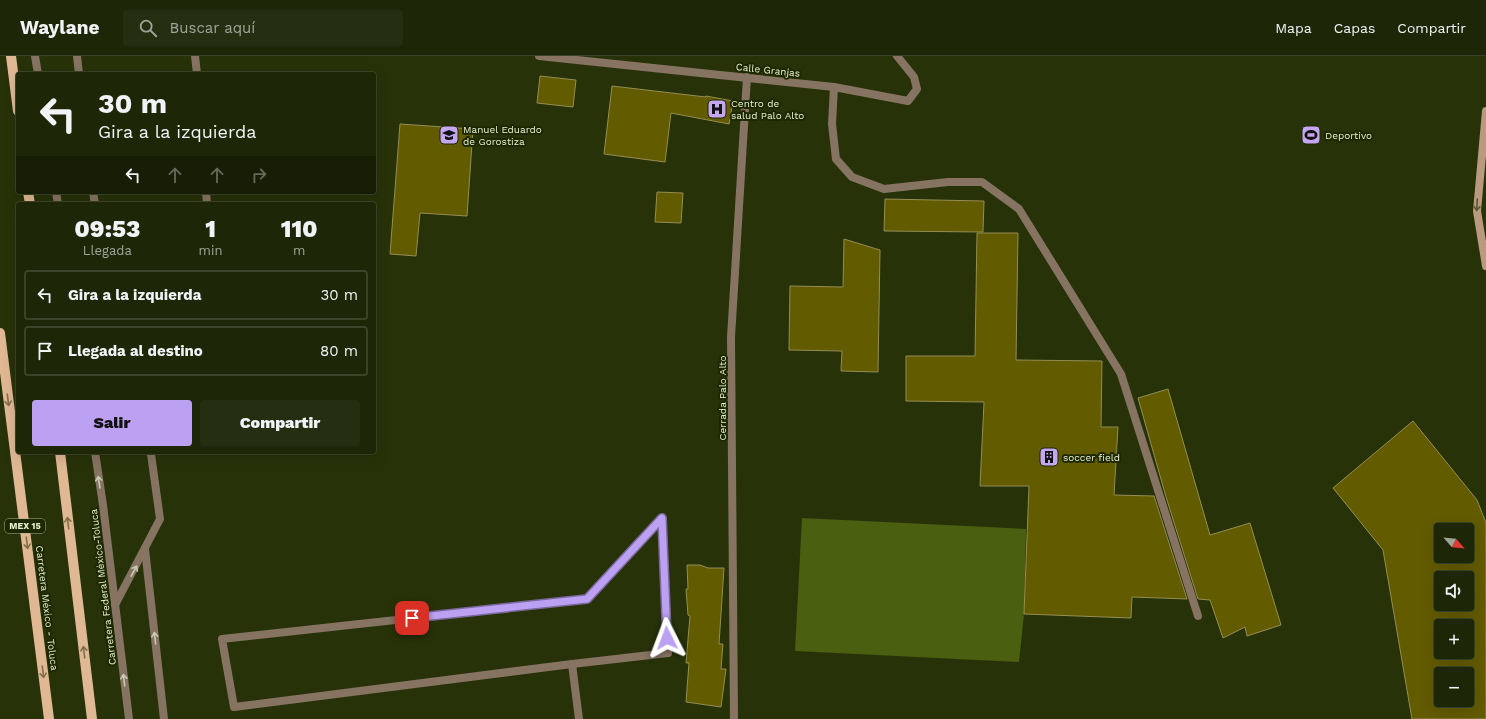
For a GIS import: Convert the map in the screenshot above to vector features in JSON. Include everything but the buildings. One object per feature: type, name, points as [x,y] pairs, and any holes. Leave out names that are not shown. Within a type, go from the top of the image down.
[{"type":"main road","points":[[11,56],[16,95]]},
{"type":"main road","name":"Carretera México - Toluca","points":[[0,333],[49,719]]},
{"type":"main road","points":[[60,454],[92,719]]},
{"type":"street","points":[[35,56],[38,72]]},
{"type":"street","points":[[77,56],[79,72]]},
{"type":"street","points":[[195,56],[197,72]]},
{"type":"street","name":"Calle Granjas","points":[[538,56],[834,87],[908,100],[917,90],[914,76],[897,56]]},
{"type":"street","name":"Cerrada Palo Alto","points":[[734,719],[731,337],[747,77]]},
{"type":"street","points":[[834,87],[832,124],[836,159],[852,178],[884,189],[948,182],[982,182],[1019,209],[1121,374],[1198,616]]},
{"type":"street","points":[[1486,111],[1477,211],[1486,266]]},
{"type":"street","name":"Carretera Federal México-Toluca","points":[[95,454],[103,505],[129,719]]},
{"type":"street","points":[[115,605],[146,549],[160,519],[151,454]]},
{"type":"street","points":[[662,518],[668,653],[572,664],[234,707],[222,639],[587,599],[662,518]]},
{"type":"street","points":[[146,549],[164,719]]},
{"type":"street","points":[[572,664],[579,719]]},
{"type":"green space","points":[[802,518],[1026,529],[1024,614],[1019,662],[795,651]]},
{"type":"place","name":"Centro de salud Palo Alto","points":[[717,109]]},
{"type":"place","name":"Manuel Eduardo de Gorostiza","points":[[449,135]]},
{"type":"place","name":"Deportivo","points":[[1311,135]]},
{"type":"place","name":"soccer field","points":[[1049,457]]},
{"type":"route","points":[[412,618],[587,599],[662,518],[667,638]]}]
